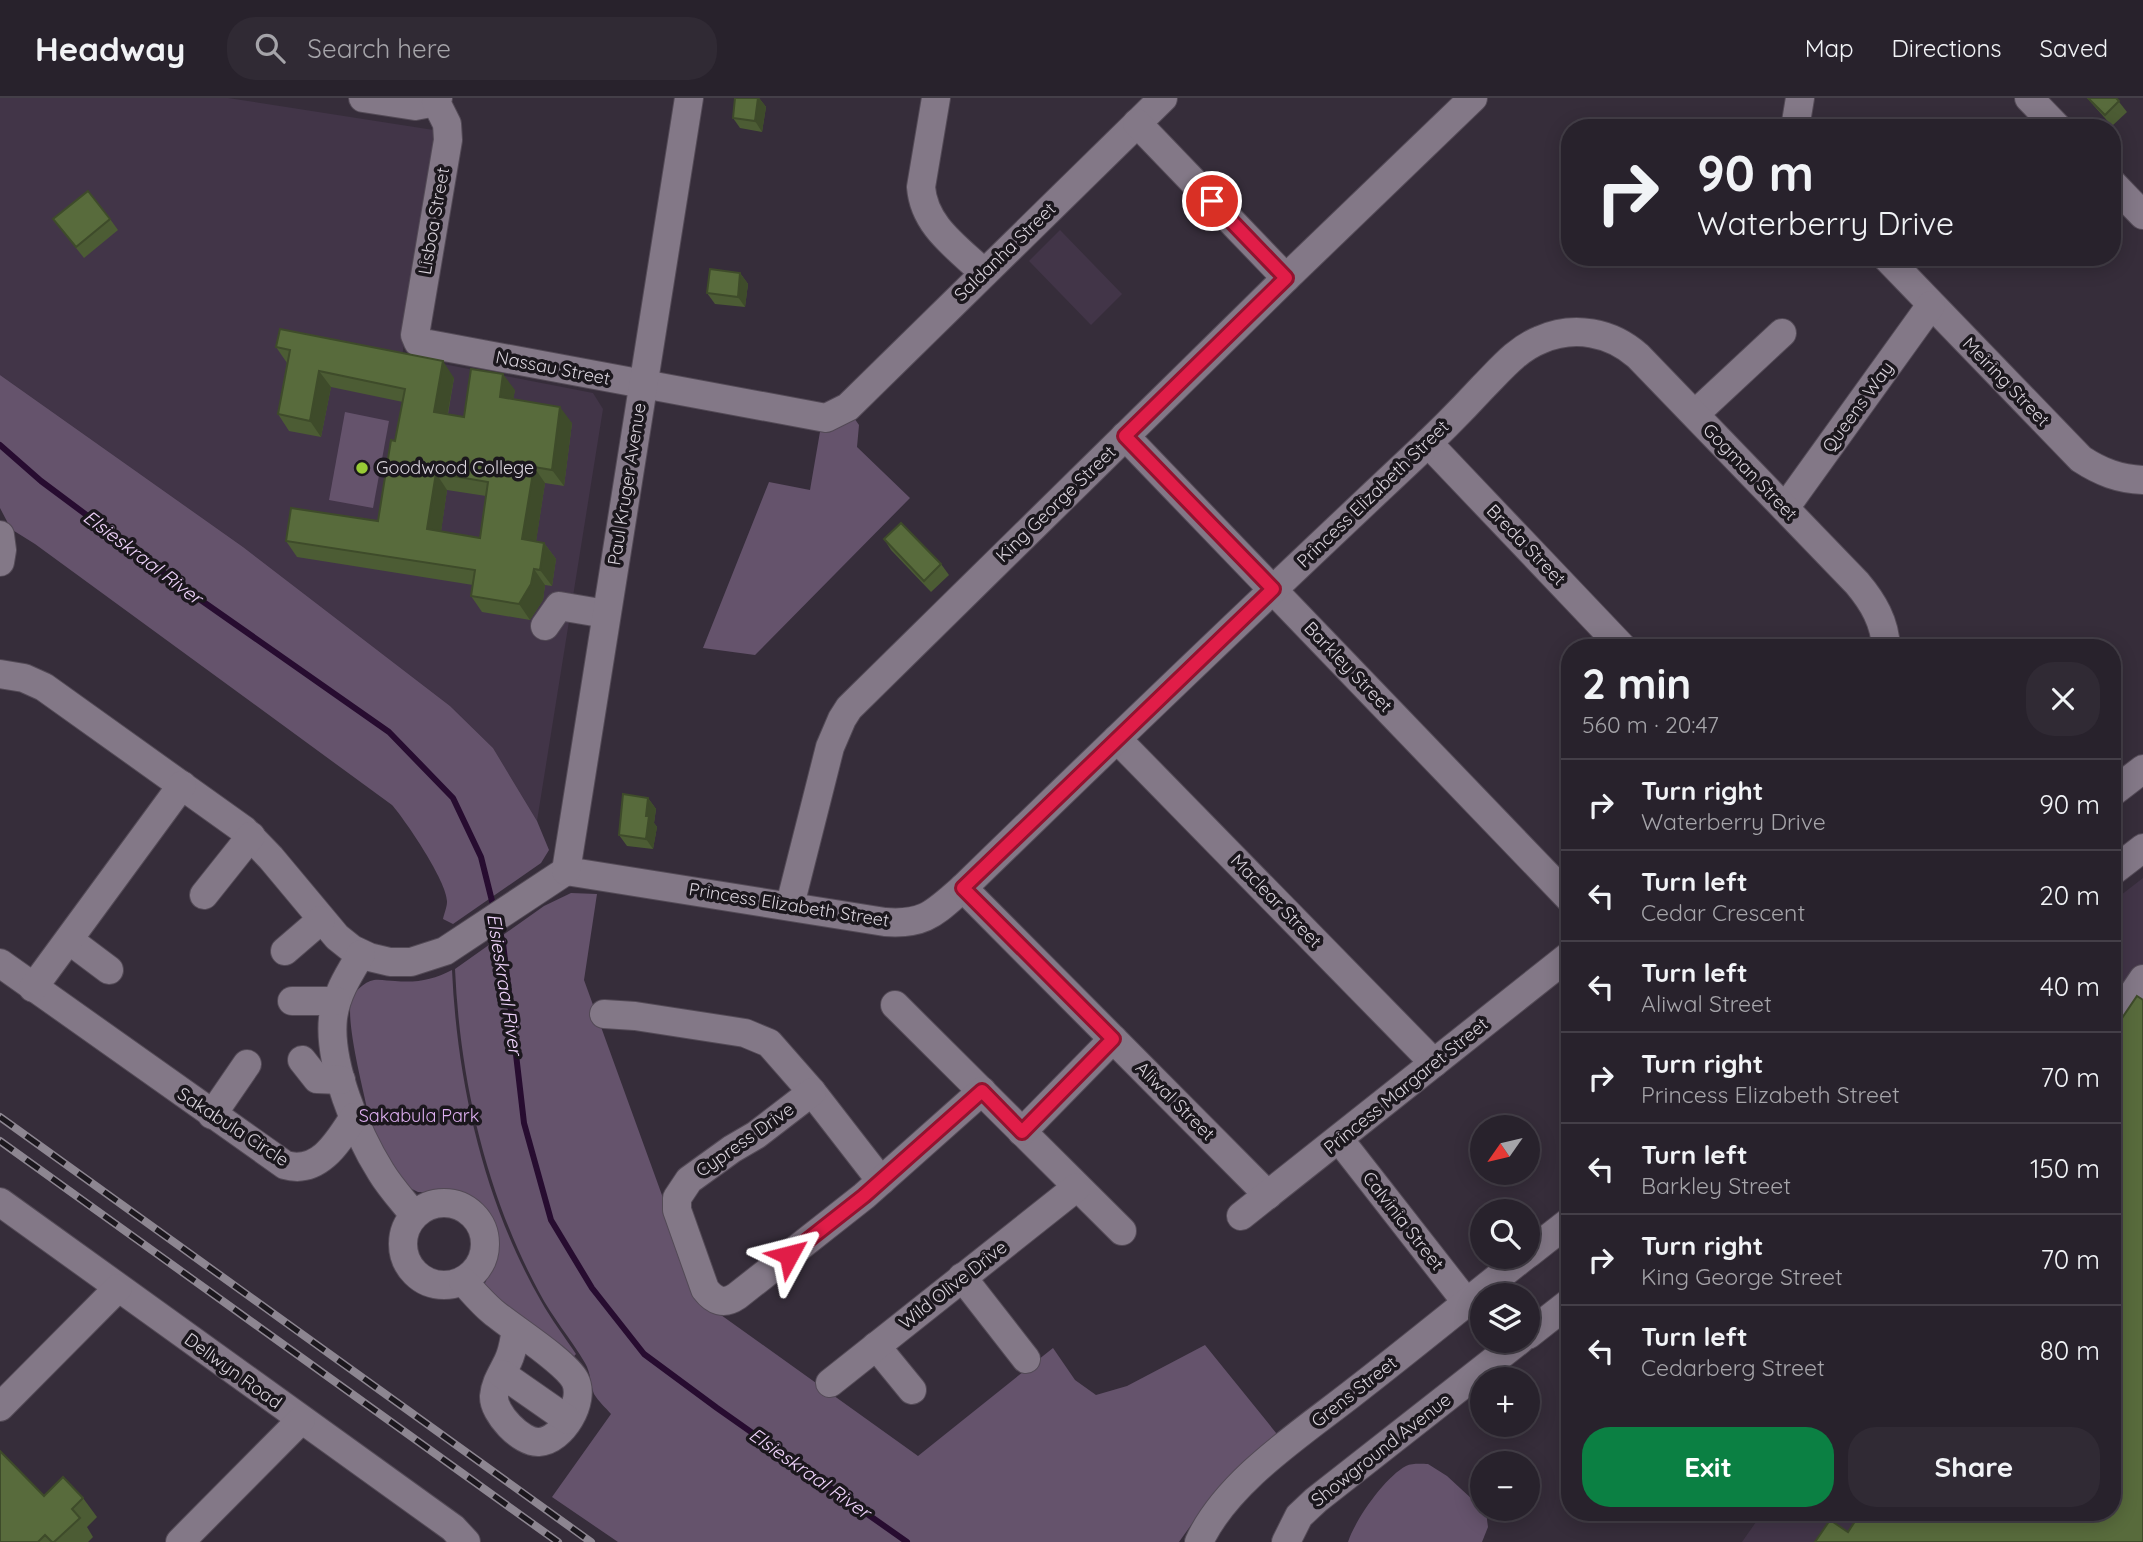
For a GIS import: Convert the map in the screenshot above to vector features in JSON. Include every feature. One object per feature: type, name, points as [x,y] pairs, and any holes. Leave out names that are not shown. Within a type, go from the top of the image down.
[{"type":"street","points":[[363,98],[415,106],[437,100]]},
{"type":"street","name":"Paul Kruger Avenue","points":[[566,871],[689,98]]},
{"type":"street","points":[[936,98],[921,187],[922,202],[935,226],[984,273]]},
{"type":"street","name":"Saldanha Street","points":[[848,407],[1163,98]]},
{"type":"street","name":"King George Street","points":[[790,905],[830,747],[849,708],[1286,278],[1474,98]]},
{"type":"street","points":[[2029,98],[2049,119]]},
{"type":"street","name":"Lisboa Street","points":[[421,344],[415,335],[448,140],[447,124],[437,100]]},
{"type":"street","points":[[1137,123],[1286,278]]},
{"type":"street","points":[[2121,192],[2143,215]]},
{"type":"street","name":"Meiring Street","points":[[1894,266],[2081,459],[2103,472],[2129,480],[2143,480]]},
{"type":"street","name":"Queens Way","points":[[1785,508],[1931,305]]},
{"type":"street","name":"Gogman Street","points":[[1579,332],[1602,335],[1627,346],[1695,414],[1868,596],[1883,627],[1885,639]]},
{"type":"street","name":"Princess Elizabeth Street","points":[[566,871],[904,923],[920,921],[963,888],[1524,348],[1552,335],[1579,332]]},
{"type":"street","points":[[1695,414],[1782,333]]},
{"type":"street","name":"Nassau Street","points":[[421,344],[819,418],[833,416],[848,407]]},
{"type":"street","name":"Barkley Street","points":[[1125,436],[1561,890]]},
{"type":"street","name":"Breda Street","points":[[1428,443],[1614,639]]},
{"type":"street","points":[[0,535],[0,562]]},
{"type":"street","points":[[545,625],[559,606],[606,614]]},
{"type":"street","points":[[0,674],[24,678],[44,687],[251,836],[321,920],[337,937],[361,954],[390,962],[411,962],[434,956],[566,871]]},
{"type":"street","name":"Maclear Street","points":[[1117,739],[1434,1063]]},
{"type":"street","points":[[2121,786],[2143,769]]},
{"type":"street","points":[[33,988],[182,785]]},
{"type":"street","points":[[204,895],[251,836]]},
{"type":"street","points":[[2121,865],[2143,848]]},
{"type":"street","name":"Aliwal Street","points":[[963,888],[1268,1195]]},
{"type":"street","points":[[285,951],[321,920]]},
{"type":"street","points":[[69,940],[109,970]]},
{"type":"street","points":[[361,954],[337,1001],[332,1032],[341,1080],[354,1117],[382,1174],[414,1215]]},
{"type":"street","name":"Princess Margaret Street","points":[[1241,1216],[1561,962]]},
{"type":"street","name":"Sakabula Circle","points":[[0,963],[285,1165],[305,1167],[318,1161],[337,1143],[354,1117]]},
{"type":"street","points":[[2121,1012],[2143,979]]},
{"type":"street","points":[[292,1001],[337,1001]]},
{"type":"street","points":[[895,1005],[1122,1231]]},
{"type":"street","points":[[604,1014],[635,1016],[758,1036],[769,1042],[812,1092],[881,1181]]},
{"type":"street","points":[[1022,1132],[1113,1039]]},
{"type":"street","points":[[302,1060],[317,1079],[341,1080]]},
{"type":"street","points":[[212,1115],[247,1064]]},
{"type":"street","name":"Cypress Drive","points":[[812,1092],[756,1135],[716,1160],[680,1190],[677,1210],[705,1289],[715,1300],[731,1300],[881,1181],[982,1091]]},
{"type":"street","name":"Calvinia Street","points":[[1339,1139],[1467,1303]]},
{"type":"street","name":"Wild Olive Drive","points":[[830,1383],[1077,1187]]},
{"type":"street","points":[[443,1202],[459,1205],[472,1213],[482,1226],[486,1242],[484,1258],[475,1272],[463,1281],[436,1285],[412,1270],[405,1258],[403,1235],[414,1215],[427,1206],[443,1202]]},
{"type":"street","name":"Dellwyn Road","points":[[4,1219],[118,1288],[453,1528],[466,1541]]},
{"type":"street","name":"Grens Street","points":[[1540,1244],[1561,1228]]},
{"type":"street","name":"Grens Street","points":[[1199,1542],[1206,1525],[1225,1501],[1280,1449],[1509,1269]]},
{"type":"street","points":[[962,1278],[1026,1359]]},
{"type":"street","points":[[463,1281],[494,1313],[516,1330],[571,1373],[576,1381],[579,1398],[568,1420],[554,1437],[540,1442],[518,1433],[507,1424],[494,1405],[495,1387],[512,1352],[516,1330]]},
{"type":"street","points":[[0,1407],[118,1288]]},
{"type":"street","points":[[1540,1329],[1561,1318]]},
{"type":"street","points":[[876,1346],[912,1390]]},
{"type":"street","name":"Showground Avenue","points":[[1286,1542],[1299,1516],[1316,1500],[1503,1353]]},
{"type":"street","points":[[502,1374],[568,1420]]},
{"type":"street","points":[[180,1542],[301,1420]]},
{"type":"shaded area","name":"Goodwood College","points":[[0,98],[228,98],[440,131],[402,356],[593,393],[603,409],[537,821],[493,748],[450,706],[243,547],[0,375]]},
{"type":"shaded area","points":[[1060,230],[1122,294],[1091,325],[1029,261]]},
{"type":"shaded area","points":[[2143,878],[2143,1542],[1742,1542],[1757,1521],[2121,1521],[2121,895]]},
{"type":"green space","points":[[0,375],[243,547],[450,706],[493,748],[537,821],[549,850],[541,863],[453,924],[443,919],[447,902],[441,881],[416,838],[392,805],[11,529],[0,508]]},
{"type":"green space","points":[[345,412],[389,421],[373,508],[329,500]]},
{"type":"green space","points":[[852,415],[859,425],[857,447],[910,498],[755,655],[703,648],[769,482],[810,490],[821,426]]},
{"type":"green space","points":[[571,893],[597,894],[584,980],[700,1300],[918,1456],[1053,1348],[1075,1380],[1096,1395],[1127,1386],[1205,1345],[1281,1439],[1201,1511],[1179,1542],[618,1542],[552,1497],[611,1414],[594,1394],[585,1363],[539,1292],[504,1216],[490,1176],[470,1094],[455,969],[544,906]]},
{"type":"green space","name":"Sakabula Park","points":[[452,970],[467,1098],[489,1182],[521,1263],[545,1308],[576,1354],[567,1364],[484,1285],[497,1258],[498,1247],[495,1226],[490,1215],[482,1206],[461,1194],[418,1192],[400,1183],[361,1111],[367,1108],[351,1023],[351,1001],[354,994],[363,985],[374,980],[417,981]]},
{"type":"green space","points":[[1428,1464],[1447,1476],[1470,1497],[1470,1521],[1487,1521],[1488,1527],[1482,1542],[1348,1542],[1364,1511],[1380,1489],[1406,1466]]},
{"type":"building","points":[[735,98],[758,98],[755,121],[733,118]]},
{"type":"building","points":[[2088,98],[2116,98],[2119,101],[2105,115]]},
{"type":"building","points":[[88,191],[110,219],[76,247],[53,219]]},
{"type":"building","points":[[710,269],[740,273],[738,297],[707,293]]},
{"type":"building","points":[[280,329],[443,361],[434,412],[464,417],[471,369],[503,374],[500,397],[560,407],[552,470],[534,467],[522,539],[544,543],[540,570],[534,569],[531,584],[519,604],[471,596],[475,570],[286,541],[291,508],[378,521],[391,440],[395,441],[405,389],[319,371],[310,421],[278,414],[290,350],[276,347]],"holes":[[[436,473],[488,482],[480,538],[427,529]]]},
{"type":"building","points":[[901,523],[941,564],[924,581],[884,539]]},
{"type":"building","points":[[623,794],[648,798],[646,839],[619,835]]},
{"type":"building","points":[[2137,996],[2143,1000],[2143,1542],[1815,1542],[1829,1521],[1848,1532],[1855,1521],[2121,1521],[2121,1020]]},
{"type":"building","points":[[0,1451],[44,1496],[63,1477],[83,1498],[72,1509],[80,1518],[54,1542],[45,1535],[38,1542],[0,1542]]},
{"type":"waterway","name":"Elsieskraal River","points":[[0,445],[41,481],[195,596],[389,732],[453,798],[481,857],[494,909]]},
{"type":"waterway","name":"Elsieskraal River","points":[[498,926],[503,943],[524,1123],[551,1220],[592,1288],[644,1354],[907,1542]]},
{"type":"railway","points":[[0,1117],[591,1542]]},
{"type":"railway","points":[[0,1141],[558,1542]]},
{"type":"place","name":"Goodwood College","points":[[362,468]]},
{"type":"route","points":[[789,1255],[864,1196],[982,1091],[1022,1132],[1113,1039],[963,888],[1273,589],[1125,436],[1286,278],[1212,201]]}]
